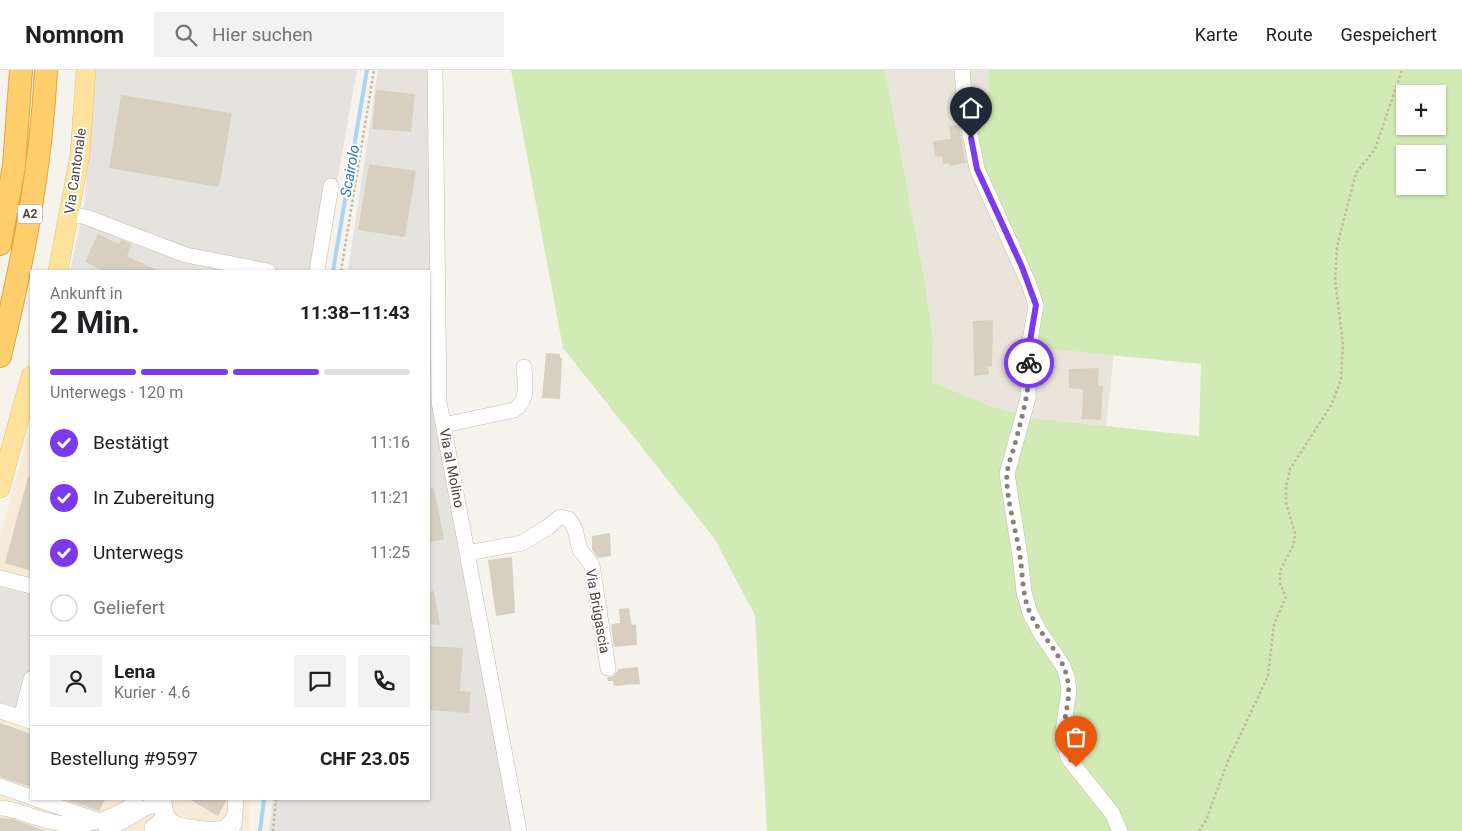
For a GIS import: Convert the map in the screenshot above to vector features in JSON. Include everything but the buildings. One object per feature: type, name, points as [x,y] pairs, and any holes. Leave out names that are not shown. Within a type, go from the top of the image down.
[{"type":"highway","name":"A2","points":[[0,244],[14,166],[21,70]]},
{"type":"highway","name":"A2","points":[[0,356],[17,285],[36,181],[43,121],[46,70]]},
{"type":"main road","name":"Via Cantonale","points":[[58,270],[80,154],[86,70]]},
{"type":"main road","points":[[0,488],[30,380]]},
{"type":"street","name":"Via al Molino","points":[[436,70],[434,401],[444,425],[519,831]]},
{"type":"street","points":[[962,70],[965,108],[977,169],[1025,275],[1036,305],[1029,347],[1028,398],[1007,474],[1024,592],[1030,613],[1040,632],[1064,666],[1067,677],[1069,690],[1063,731],[1064,745],[1069,758],[1112,813],[1120,831]]},
{"type":"street","points":[[317,270],[331,186]]},
{"type":"street","points":[[70,214],[86,217],[186,255],[263,270]]},
{"type":"street","points":[[444,425],[514,410],[520,406],[525,390],[524,367]]},
{"type":"street","name":"Via Brügascia","points":[[468,553],[522,543],[560,517],[569,519],[575,529],[580,550],[592,565],[608,668]]},
{"type":"street","points":[[0,578],[30,586]]},
{"type":"street","points":[[0,711],[28,720],[30,693]]},
{"type":"street","points":[[0,786],[30,797]]},
{"type":"street","points":[[38,800],[104,828]]},
{"type":"street","points":[[104,828],[130,807],[134,800]]},
{"type":"street","points":[[147,830],[180,826],[217,830],[234,824],[236,800]]},
{"type":"street","points":[[3,808],[67,826],[104,828],[134,817],[147,807],[164,804]]},
{"type":"street","points":[[164,804],[170,819],[180,826]]},
{"type":"street","points":[[147,830],[162,819],[164,804]]},
{"type":"path","points":[[340,270],[374,70]]},
{"type":"path","points":[[1199,831],[1206,820],[1228,761],[1268,676],[1274,624],[1286,597],[1280,584],[1280,571],[1294,544],[1295,533],[1286,503],[1286,487],[1290,468],[1332,404],[1340,379],[1344,344],[1335,280],[1337,246],[1356,173],[1375,149],[1402,70]]},
{"type":"path","points":[[273,831],[276,800]]},
{"type":"shaded area","points":[[96,70],[357,70],[321,270],[70,270],[84,205]]},
{"type":"shaded area","points":[[378,70],[435,70],[439,402],[519,831],[269,831],[273,800],[430,800],[430,270],[348,270]]},
{"type":"shaded area","points":[[885,70],[989,70],[989,94],[1029,284],[1029,347],[1114,355],[1106,426],[1031,418],[993,407],[932,382],[933,340],[925,283]]},
{"type":"shaded area","points":[[30,428],[30,800],[250,800],[250,831],[0,831],[0,537]]},
{"type":"shaded area","points":[[0,587],[30,595],[30,715],[0,704]]},
{"type":"green space","points":[[511,70],[885,70],[925,283],[933,340],[932,382],[993,407],[1031,418],[1199,436],[1201,364],[1029,347],[1035,305],[977,169],[964,94],[989,94],[989,70],[1462,70],[1462,831],[767,831],[755,615],[714,538],[563,348]]},
{"type":"waterway","name":"Scairolo","points":[[333,270],[367,70]]},
{"type":"waterway","name":"Scairolo","points":[[260,831],[264,800]]},
{"type":"way so far","points":[[1029,363],[1028,398],[1007,474],[1024,592],[1030,613],[1040,632],[1064,666],[1067,677],[1069,690],[1063,731],[1064,745],[1069,758],[1076,767]]},
{"type":"route","points":[[971,138],[977,169],[1022,267],[1036,305],[1029,347],[1029,363]]}]
